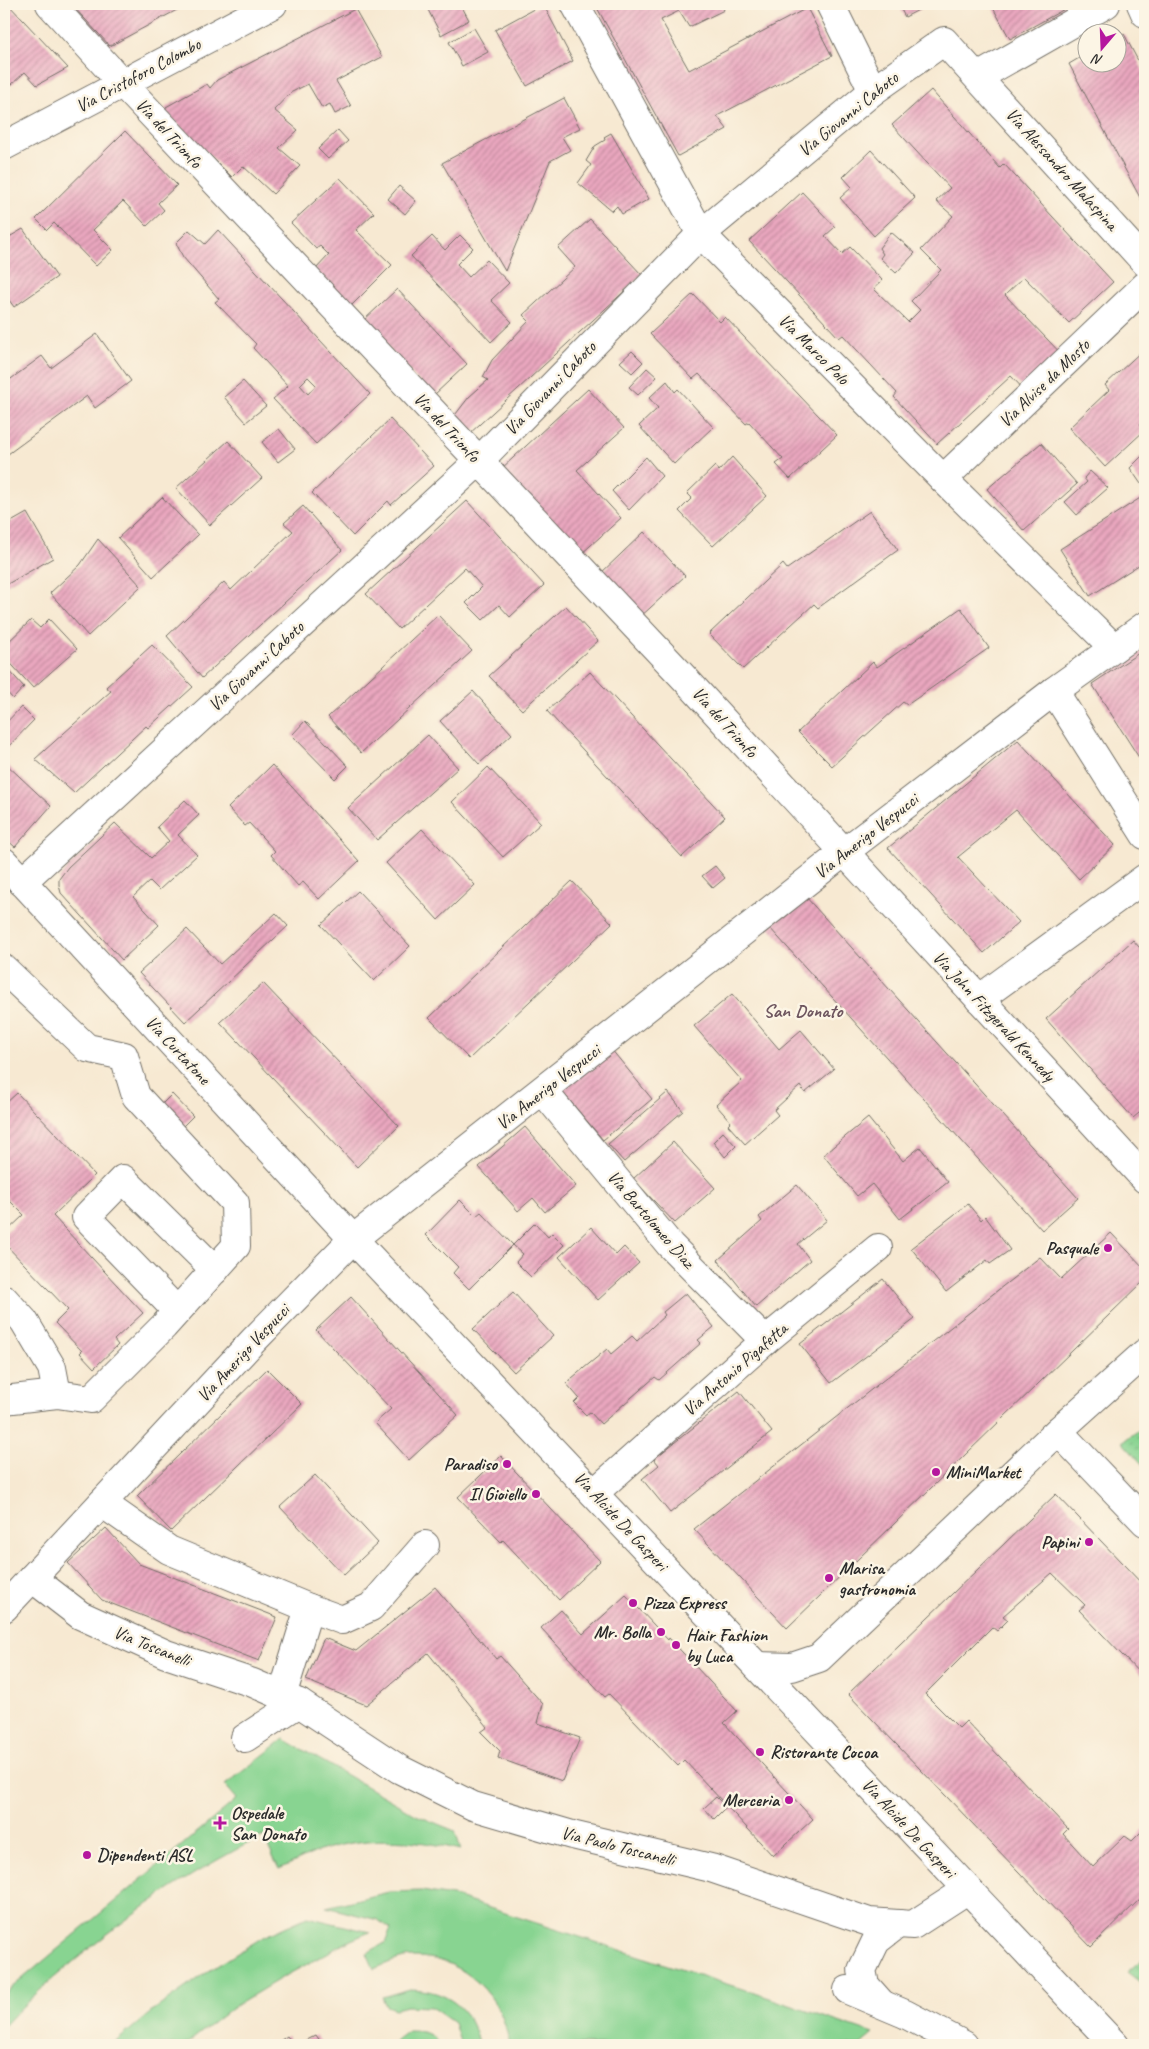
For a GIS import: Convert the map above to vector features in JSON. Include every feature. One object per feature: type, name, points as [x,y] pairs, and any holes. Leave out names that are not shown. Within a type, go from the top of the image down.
[{"type":"street","name":"Via del Trionfo","points":[[50,4],[123,84],[688,682],[843,853]]},
{"type":"street","name":"Via Cristoforo Colombo","points":[[4,146],[273,4]]},
{"type":"street","name":"Via Marco Polo","points":[[575,4],[701,234],[943,480],[1114,648]]},
{"type":"street","points":[[830,4],[873,91]]},
{"type":"street","points":[[978,77],[1106,4]]},
{"type":"street","points":[[1141,4],[1145,13]]},
{"type":"street","name":"Via Giovanni Caboto","points":[[13,872],[479,461],[701,234],[873,91],[944,40],[978,77]]},
{"type":"street","name":"Via Alessandro Malaspina","points":[[978,77],[1145,262]]},
{"type":"street","name":"Via Alvise da Mosto","points":[[943,480],[1145,286]]},
{"type":"street","name":"Via Amerigo Vespucci","points":[[4,1608],[254,1340],[353,1239],[843,853],[1054,692],[1145,626]]},
{"type":"street","points":[[1054,692],[1145,835]]},
{"type":"street","name":"Via John Fitzgerald Kennedy","points":[[843,853],[1145,1179]]},
{"type":"street","name":"Via Curtatone","points":[[13,872],[353,1239]]},
{"type":"street","points":[[979,1000],[1145,878]]},
{"type":"street","points":[[4,969],[86,1048],[124,1056],[136,1096],[235,1203],[236,1246],[170,1319],[91,1399],[57,1394],[4,1400]]},
{"type":"street","name":"Via Bartolomeo Diaz","points":[[543,1091],[670,1245],[765,1341]]},
{"type":"street","points":[[170,1319],[86,1217],[123,1179],[215,1270]]},
{"type":"street","name":"Via Alcide De Gasperi","points":[[353,1239],[1114,2045]]},
{"type":"street","name":"Via Antonio Pigafetta","points":[[594,1493],[765,1341],[878,1248]]},
{"type":"street","points":[[4,1299],[24,1320],[52,1368],[57,1394]]},
{"type":"street","points":[[805,1716],[802,1694],[819,1658],[1058,1431],[1145,1353]]},
{"type":"street","points":[[1058,1431],[1145,1522]]},
{"type":"street","points":[[102,1503],[168,1550],[342,1620],[371,1607],[425,1545]]},
{"type":"street","name":"Via Toscanelli","points":[[32,1578],[80,1615],[166,1654],[253,1683],[291,1699]]},
{"type":"street","points":[[245,1738],[291,1699],[309,1608]]},
{"type":"street","points":[[757,1666],[792,1667],[819,1658]]},
{"type":"street","name":"Via Paolo Toscanelli","points":[[291,1699],[399,1769],[473,1806],[572,1836],[711,1868],[869,1922],[913,1925],[967,1890]]},
{"type":"street","points":[[881,2003],[865,1985],[862,1970],[876,1941],[898,1924]]},
{"type":"street","points":[[848,1990],[934,2028],[964,2045]]},
{"type":"green space","points":[[1145,1426],[1145,1467],[1122,1442]]},
{"type":"green space","points":[[284,1739],[416,1815],[455,1831],[461,1850],[406,1841],[369,1841],[332,1847],[279,1869],[263,1836],[193,1874],[127,1919],[53,1978],[4,2026],[4,1994],[237,1799],[225,1785]]},
{"type":"green space","points":[[422,1891],[452,1896],[758,1994],[873,2034],[860,2045],[509,2045],[506,2028],[490,1996],[465,1972],[449,1964],[432,1959],[414,1957],[398,1959],[374,1969],[367,1953],[385,1943],[391,1929],[378,1920],[326,1907],[389,1892]]},
{"type":"green space","points":[[307,1917],[370,1932],[351,1940],[278,1980],[235,2006],[185,2045],[112,2045],[155,2009],[209,1971],[263,1937]]},
{"type":"green space","points":[[1145,1957],[1145,1986],[1127,1972]]},
{"type":"green space","points":[[410,1989],[435,1993],[446,1997],[456,2004],[464,2011],[470,2021],[478,2045],[461,2045],[454,2023],[431,2007],[406,2006],[395,2009],[386,2006],[382,1997]]},
{"type":"green space","points":[[408,2031],[422,2032],[430,2035],[438,2045],[394,2045],[397,2039]]},
{"type":"building","points":[[4,4],[8,4],[68,68],[37,85],[25,72],[11,85],[4,77]]},
{"type":"building","points":[[71,4],[188,4],[110,46]]},
{"type":"building","points":[[425,4],[467,4],[462,7],[469,20],[441,35]]},
{"type":"building","points":[[543,4],[573,61],[527,86],[495,30]]},
{"type":"building","points":[[595,4],[637,4],[640,9],[651,4],[721,4],[724,10],[689,27],[679,11],[661,20],[689,70],[807,8],[832,56],[717,116],[727,129],[678,156]]},
{"type":"building","points":[[898,4],[930,4],[905,17]]},
{"type":"building","points":[[991,4],[1069,4],[1070,6],[1010,39]]},
{"type":"building","points":[[355,9],[382,57],[336,81],[351,106],[335,114],[330,104],[322,108],[308,84],[290,93],[274,110],[298,130],[279,148],[300,166],[273,194],[243,166],[232,177],[165,112],[166,107],[207,84],[210,88],[217,80]]},
{"type":"building","points":[[474,28],[488,52],[462,66],[449,42]]},
{"type":"building","points":[[1126,38],[1145,74],[1145,207],[1069,64],[1076,60],[1076,72],[1126,72]]},
{"type":"building","points":[[931,90],[1000,168],[1004,164],[1113,282],[1069,323],[1024,277],[1005,295],[1067,360],[1030,396],[1011,376],[937,444],[894,397],[897,393],[843,335],[839,338],[749,241],[802,192],[835,227],[825,236],[842,254],[850,247],[882,280],[874,289],[908,322],[920,310],[911,301],[941,270],[921,250],[953,216],[936,201],[950,188],[892,125]]},
{"type":"building","points":[[564,98],[580,128],[562,137],[570,150],[550,161],[505,271],[442,163]]},
{"type":"building","points":[[338,130],[348,141],[328,159],[318,149]]},
{"type":"building","points":[[125,131],[177,185],[158,203],[164,210],[147,226],[123,201],[93,230],[113,250],[96,266],[54,223],[47,230],[36,219]]},
{"type":"building","points":[[611,133],[649,199],[622,214],[617,206],[612,211],[578,183],[591,165],[586,161],[595,146],[605,140],[604,137]]},
{"type":"building","points":[[871,150],[915,198],[874,236],[840,198],[852,187],[843,177]]},
{"type":"building","points":[[340,178],[374,213],[356,230],[392,265],[350,307],[315,270],[329,255],[320,246],[316,249],[291,223]]},
{"type":"building","points":[[399,186],[416,201],[405,214],[388,199]]},
{"type":"building","points":[[590,219],[642,275],[468,435],[452,419],[469,397],[488,380],[483,377],[492,360],[529,321],[523,315],[575,267],[558,248]]},
{"type":"building","points":[[23,229],[57,277],[14,307],[4,293],[4,240]]},
{"type":"building","points":[[189,230],[205,244],[218,230],[370,394],[316,444],[273,399],[288,386],[253,348],[256,344],[215,302],[219,299],[183,257],[176,243]],"holes":[[[308,377],[316,385],[308,394],[300,385]]]},
{"type":"building","points":[[891,232],[915,253],[896,273],[880,258],[883,254],[879,248]]},
{"type":"building","points":[[460,235],[473,248],[457,264],[469,277],[487,260],[509,283],[491,300],[512,322],[491,342],[411,256],[432,236],[445,250]]},
{"type":"building","points":[[397,289],[467,364],[433,396],[363,321]]},
{"type":"building","points":[[693,294],[720,322],[725,317],[837,435],[790,479],[776,464],[783,459],[749,422],[746,424],[699,374],[693,379],[650,334]]},
{"type":"building","points":[[97,334],[131,381],[95,408],[87,396],[8,454],[4,447],[4,384],[42,356],[51,368]]},
{"type":"building","points":[[1145,348],[1145,420],[1140,425],[1145,430],[1105,467],[1069,428],[1109,390],[1105,385]]},
{"type":"building","points":[[632,351],[643,362],[632,373],[620,362]]},
{"type":"building","points":[[647,368],[657,377],[638,395],[629,387]]},
{"type":"building","points":[[243,381],[266,406],[246,422],[224,397]]},
{"type":"building","points":[[667,381],[675,392],[678,389],[713,427],[674,464],[639,426],[658,408],[649,398]]},
{"type":"building","points":[[588,389],[624,428],[577,470],[621,518],[580,555],[501,469]]},
{"type":"building","points":[[390,419],[434,466],[391,505],[388,501],[353,536],[312,493]]},
{"type":"building","points":[[279,429],[295,449],[278,462],[262,442]]},
{"type":"building","points":[[228,441],[262,478],[210,525],[176,488]]},
{"type":"building","points":[[1041,443],[1077,484],[1024,531],[987,489]]},
{"type":"building","points":[[1145,453],[1145,481],[1141,484],[1130,468]]},
{"type":"building","points":[[646,457],[662,476],[629,510],[612,491]]},
{"type":"building","points":[[732,457],[767,496],[713,546],[679,511],[692,498],[687,493],[715,466],[719,471]]},
{"type":"building","points":[[1090,471],[1108,488],[1077,515],[1065,502],[1087,482],[1084,478]]},
{"type":"building","points":[[1145,495],[1145,561],[1090,596],[1060,549]]},
{"type":"building","points":[[162,497],[198,535],[153,577],[118,538]]},
{"type":"building","points":[[467,501],[544,585],[510,617],[499,605],[483,620],[466,603],[482,587],[465,568],[399,629],[366,594]]},
{"type":"building","points":[[303,506],[342,550],[202,678],[167,636],[224,582],[231,590],[293,531],[284,523]]},
{"type":"building","points":[[870,511],[898,550],[818,608],[814,604],[743,669],[709,634],[783,564],[787,569]]},
{"type":"building","points":[[27,513],[53,558],[4,586],[4,526]]},
{"type":"building","points":[[644,532],[685,576],[639,618],[599,575]]},
{"type":"building","points":[[98,539],[141,586],[88,636],[50,593],[80,565]]},
{"type":"building","points":[[566,606],[598,641],[522,710],[489,676]]},
{"type":"building","points":[[961,608],[989,648],[907,705],[903,702],[832,766],[798,732],[873,662],[877,667]]},
{"type":"building","points":[[438,615],[472,651],[361,753],[328,717]]},
{"type":"building","points":[[49,619],[77,649],[33,688],[4,656],[4,646],[31,620],[40,628]]},
{"type":"building","points":[[152,645],[193,687],[148,728],[146,726],[74,793],[35,759],[111,691],[106,687]]},
{"type":"building","points":[[1145,649],[1145,767],[1092,684]]},
{"type":"building","points":[[7,668],[24,687],[13,699],[4,689],[4,671]]},
{"type":"building","points":[[590,672],[725,817],[682,857],[547,711]]},
{"type":"building","points":[[473,691],[512,734],[479,764],[440,721]]},
{"type":"building","points":[[21,707],[34,720],[4,751],[4,725]]},
{"type":"building","points":[[305,721],[348,766],[335,779],[292,735]]},
{"type":"building","points":[[428,735],[458,768],[377,840],[348,808]]},
{"type":"building","points":[[1018,740],[1115,845],[1079,879],[1016,810],[958,857],[1019,922],[984,953],[888,848]]},
{"type":"building","points":[[4,762],[51,806],[15,847],[4,837]]},
{"type":"building","points":[[272,765],[359,861],[319,899],[303,882],[298,886],[271,855],[275,851],[249,823],[245,826],[228,808]]},
{"type":"building","points":[[488,767],[541,823],[503,857],[452,802]]},
{"type":"building","points":[[185,800],[199,815],[178,835],[197,855],[159,890],[150,881],[133,897],[159,925],[122,960],[61,893],[59,879],[68,867],[115,823],[151,858],[169,841],[157,827]]},
{"type":"building","points":[[422,829],[475,885],[438,920],[386,863]]},
{"type":"building","points":[[715,866],[725,878],[713,888],[702,876]]},
{"type":"building","points":[[572,881],[612,923],[469,1059],[429,1018]]},
{"type":"building","points":[[358,891],[410,946],[374,981],[321,925]]},
{"type":"building","points":[[805,896],[1078,1198],[1042,1230],[769,927]]},
{"type":"building","points":[[276,913],[288,926],[185,1022],[139,973],[187,929],[220,964]]},
{"type":"building","points":[[1133,940],[1145,954],[1145,1108],[1133,1118],[1046,1019]]},
{"type":"building","points":[[263,983],[399,1126],[357,1167],[220,1022]]},
{"type":"building","points":[[732,994],[779,1049],[801,1030],[834,1069],[805,1093],[800,1086],[774,1110],[778,1115],[745,1144],[728,1125],[731,1122],[716,1105],[742,1081],[694,1026]]},
{"type":"building","points":[[611,1049],[652,1099],[603,1140],[561,1090]]},
{"type":"building","points":[[668,1092],[683,1111],[624,1162],[608,1144]]},
{"type":"building","points":[[17,1093],[95,1175],[53,1216],[143,1313],[114,1340],[118,1345],[94,1368],[80,1353],[82,1351],[55,1323],[68,1310],[4,1243],[4,1234],[24,1215],[4,1195],[4,1105]]},
{"type":"building","points":[[172,1094],[193,1116],[180,1129],[159,1107]]},
{"type":"building","points":[[868,1118],[903,1161],[920,1147],[948,1182],[900,1219],[872,1184],[857,1196],[823,1155]]},
{"type":"building","points":[[525,1127],[576,1186],[545,1212],[533,1198],[518,1211],[479,1167]]},
{"type":"building","points":[[723,1132],[736,1146],[725,1157],[713,1142]]},
{"type":"building","points":[[673,1142],[715,1188],[675,1223],[633,1179]]},
{"type":"building","points":[[797,1185],[827,1220],[798,1244],[810,1260],[756,1307],[718,1260],[762,1221],[759,1217]]},
{"type":"building","points":[[460,1200],[476,1216],[481,1212],[513,1245],[469,1289],[453,1273],[458,1267],[426,1235]]},
{"type":"building","points":[[968,1204],[981,1220],[985,1216],[1010,1250],[990,1264],[987,1260],[946,1292],[911,1248]]},
{"type":"building","points":[[535,1223],[548,1237],[552,1233],[564,1245],[531,1277],[516,1262],[523,1254],[513,1245]]},
{"type":"building","points":[[591,1227],[616,1255],[624,1247],[639,1263],[598,1300],[559,1257]]},
{"type":"building","points":[[1111,1233],[1145,1269],[1145,1280],[787,1628],[694,1529],[1040,1257],[1061,1279]]},
{"type":"building","points":[[883,1279],[915,1319],[831,1383],[800,1344]]},
{"type":"building","points":[[513,1292],[553,1336],[514,1372],[473,1329]]},
{"type":"building","points":[[686,1293],[714,1327],[698,1340],[701,1343],[659,1380],[655,1377],[601,1424],[590,1412],[586,1415],[574,1403],[579,1398],[566,1383],[607,1349],[611,1354],[632,1336],[637,1341],[665,1315],[663,1312]]},
{"type":"building","points":[[351,1297],[458,1415],[409,1460],[375,1423],[391,1409],[316,1330]]},
{"type":"building","points":[[267,1369],[302,1404],[171,1531],[137,1496]]},
{"type":"building","points":[[739,1391],[772,1432],[670,1513],[642,1479],[659,1465],[654,1459]]},
{"type":"building","points":[[501,1456],[600,1561],[559,1600],[503,1540],[501,1542],[458,1497]]},
{"type":"building","points":[[315,1475],[378,1543],[344,1575],[280,1507]]},
{"type":"building","points":[[1056,1494],[1145,1587],[1145,1679],[1079,1610],[1085,1605],[1052,1573],[1003,1616],[1008,1620],[997,1631],[992,1627],[925,1694],[959,1728],[966,1721],[1068,1829],[1063,1834],[1093,1867],[1125,1836],[1132,1841],[1145,1828],[1145,1894],[1091,1947],[848,1694]]},
{"type":"building","points":[[106,1528],[139,1564],[277,1617],[259,1661],[102,1600],[68,1563]]},
{"type":"building","points":[[435,1587],[496,1659],[500,1656],[543,1704],[538,1723],[580,1738],[562,1781],[498,1758],[500,1751],[481,1732],[488,1727],[428,1653],[366,1705],[306,1680],[324,1638],[356,1651]]},
{"type":"building","points":[[626,1595],[737,1711],[724,1723],[813,1819],[773,1856],[684,1760],[678,1766],[609,1694],[605,1697],[541,1628],[561,1610],[583,1634]]},
{"type":"building","points":[[716,1797],[726,1807],[714,1819],[704,1808]]},
{"type":"building","points":[[316,2035],[323,2045],[296,2045]]},
{"type":"building","points":[[287,2036],[294,2045],[274,2045]]},
{"type":"place","name":"Pasquale","points":[[1108,1248]]},
{"type":"place","name":"Paradiso","points":[[507,1464]]},
{"type":"place","name":"MiniMarket","points":[[936,1472]]},
{"type":"place","name":"Il Gioiello","points":[[536,1494]]},
{"type":"place","name":"Papini","points":[[1089,1542]]},
{"type":"place","name":"Marisa gastronomia","points":[[829,1578]]},
{"type":"place","name":"Pizza Express","points":[[633,1603]]},
{"type":"place","name":"Mr. Bolla","points":[[661,1632]]},
{"type":"place","name":"Hair Fashion by Luca","points":[[676,1645]]},
{"type":"place","name":"Ristorante Cocoa","points":[[760,1752]]},
{"type":"place","name":"Merceria","points":[[789,1800]]},
{"type":"place","name":"Ospedale San Donato","points":[[220,1823]]},
{"type":"place","name":"Dipendenti ASL","points":[[87,1855]]},
{"type":"district","name":"San Donato","points":[[803,1011]]}]
